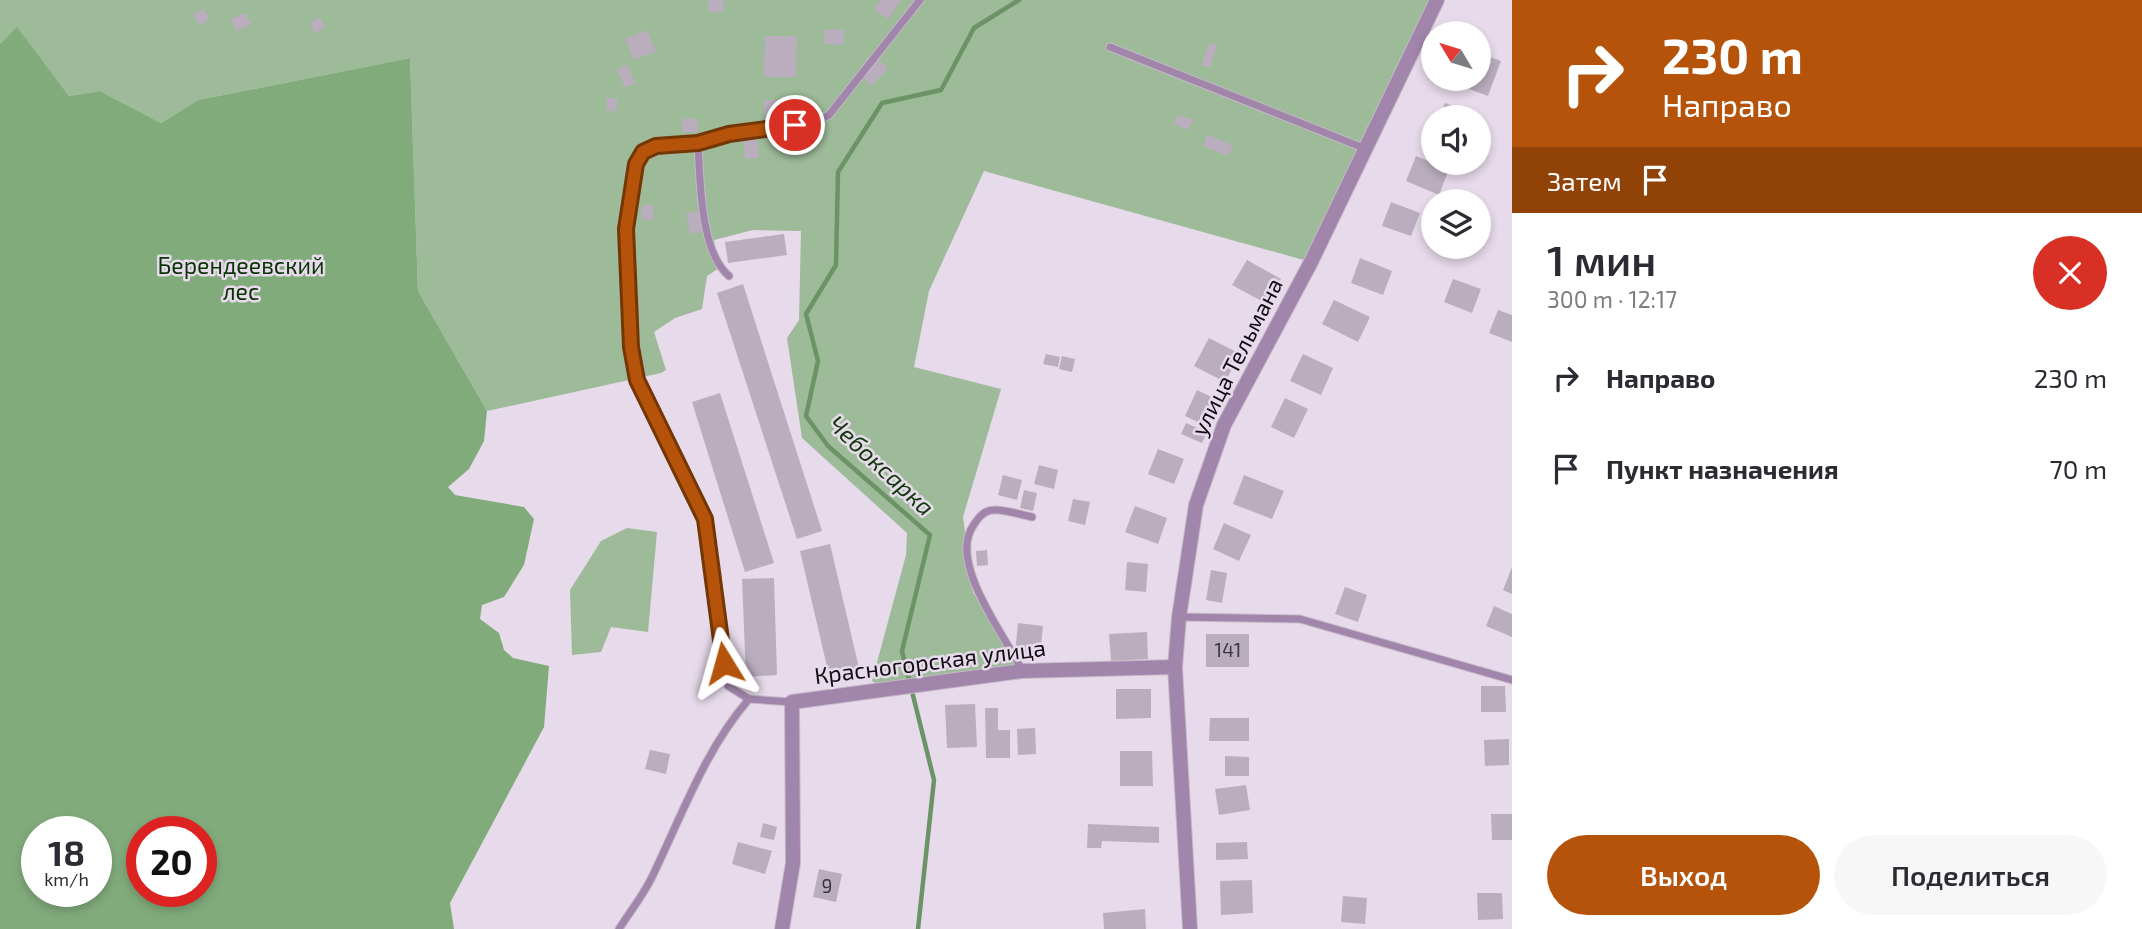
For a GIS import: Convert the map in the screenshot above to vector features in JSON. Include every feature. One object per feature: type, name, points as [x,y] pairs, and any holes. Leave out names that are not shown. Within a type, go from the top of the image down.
[{"type":"street","name":"улица Тельмана","points":[[1190,929],[1175,667],[1179,617],[1196,505],[1224,425],[1311,262],[1437,0]]},
{"type":"street","name":"Красногорская улица","points":[[782,929],[793,863],[792,702],[1022,671],[1175,667]]},
{"type":"lane","points":[[792,702],[749,699],[728,686],[705,519],[637,380],[631,347],[626,229],[636,164],[643,152],[656,146],[698,143],[729,134],[817,122],[829,115],[920,0]]},
{"type":"lane","points":[[1110,47],[1366,149]]},
{"type":"lane","points":[[698,143],[702,196],[713,258],[729,276]]},
{"type":"lane","points":[[1022,671],[978,593],[966,555],[969,531],[980,515],[994,510],[1032,517]]},
{"type":"lane","points":[[1179,617],[1300,620],[1512,680]]},
{"type":"lane","points":[[618,929],[650,882],[698,776],[734,715],[749,699]]},
{"type":"green space","points":[[0,0],[1437,0],[1427,21],[1421,21],[1421,33],[1311,262],[984,171],[929,291],[914,367],[1001,389],[963,517],[973,592],[1022,671],[887,689],[872,681],[906,555],[907,533],[802,438],[787,338],[799,320],[801,231],[753,230],[714,240],[719,268],[707,276],[702,309],[675,318],[654,332],[666,370],[661,373],[487,411],[418,291],[410,58],[198,100],[161,123],[100,91],[69,96],[17,28],[0,44]]},
{"type":"green space","name":"Берендеевский лес","points":[[17,27],[69,96],[100,91],[161,123],[198,100],[410,58],[418,291],[487,411],[484,441],[469,469],[448,487],[455,495],[524,507],[534,519],[524,565],[504,597],[482,605],[480,619],[499,633],[504,650],[513,658],[549,666],[544,727],[450,903],[454,929],[0,929],[0,44]]},
{"type":"green space","points":[[627,528],[657,532],[648,632],[611,627],[601,652],[572,655],[570,590],[601,541]]},
{"type":"building","points":[[708,0],[723,0],[724,11],[709,13]]},
{"type":"building","points":[[880,0],[901,0],[888,19],[874,9]]},
{"type":"building","points":[[203,9],[210,19],[201,26],[193,15]]},
{"type":"building","points":[[245,13],[251,24],[236,31],[231,19]]},
{"type":"building","points":[[320,17],[325,28],[315,33],[310,23]]},
{"type":"building","points":[[825,29],[844,30],[843,45],[824,44]]},
{"type":"building","points":[[647,30],[656,51],[634,60],[625,39]]},
{"type":"building","points":[[765,36],[797,36],[796,77],[764,77]]},
{"type":"building","points":[[1209,43],[1217,46],[1210,68],[1201,65]]},
{"type":"building","points":[[1491,57],[1501,61],[1491,88]]},
{"type":"building","points":[[878,59],[888,69],[871,86],[861,76]]},
{"type":"building","points":[[627,65],[635,83],[625,88],[617,69]]},
{"type":"building","points":[[1474,91],[1490,91],[1488,96]]},
{"type":"building","points":[[607,98],[618,99],[616,112],[606,110]]},
{"type":"building","points":[[764,100],[780,100],[781,117],[764,118]]},
{"type":"building","points":[[1178,114],[1193,120],[1188,130],[1174,124]]},
{"type":"building","points":[[682,119],[697,119],[697,132],[682,132]]},
{"type":"building","points":[[757,135],[759,158],[745,159],[743,137]]},
{"type":"building","points":[[1207,135],[1233,145],[1228,156],[1203,146]]},
{"type":"building","points":[[1416,156],[1421,158],[1421,175],[1447,175],[1441,189],[1425,189],[1406,181]]},
{"type":"building","points":[[1391,202],[1420,213],[1411,236],[1382,226]]},
{"type":"building","points":[[642,205],[654,205],[653,220],[641,219]]},
{"type":"building","points":[[701,211],[705,231],[690,234],[686,213]]},
{"type":"building","points":[[784,234],[787,255],[728,263],[725,242]]},
{"type":"building","points":[[1360,258],[1392,271],[1383,295],[1351,283]]},
{"type":"building","points":[[1247,260],[1281,279],[1267,304],[1232,285]]},
{"type":"building","points":[[1453,279],[1481,289],[1472,313],[1444,302]]},
{"type":"building","points":[[743,284],[822,531],[797,539],[717,293]]},
{"type":"building","points":[[1334,300],[1370,317],[1358,342],[1322,324]]},
{"type":"building","points":[[1498,310],[1512,315],[1512,342],[1489,333]]},
{"type":"building","points":[[1209,338],[1240,354],[1225,382],[1194,366]]},
{"type":"building","points":[[1046,354],[1060,357],[1058,367],[1043,364]]},
{"type":"building","points":[[1303,354],[1333,368],[1321,395],[1290,381]]},
{"type":"building","points":[[1062,356],[1075,359],[1072,372],[1059,369]]},
{"type":"building","points":[[1197,390],[1218,400],[1206,426],[1185,416]]},
{"type":"building","points":[[720,393],[774,563],[745,572],[692,402]]},
{"type":"building","points":[[1285,398],[1308,409],[1294,438],[1271,427]]},
{"type":"building","points":[[1186,423],[1207,432],[1202,443],[1181,434]]},
{"type":"building","points":[[1158,449],[1184,459],[1174,484],[1148,474]]},
{"type":"building","points":[[1039,465],[1058,470],[1054,489],[1034,484]]},
{"type":"building","points":[[1003,475],[1022,480],[1017,500],[998,495]]},
{"type":"building","points":[[1244,475],[1284,491],[1272,519],[1233,504]]},
{"type":"building","points":[[1024,490],[1037,493],[1033,511],[1020,508]]},
{"type":"building","points":[[1073,499],[1090,502],[1085,525],[1068,521]]},
{"type":"building","points":[[1135,506],[1167,518],[1158,544],[1125,532]]},
{"type":"building","points":[[1224,523],[1251,535],[1239,561],[1213,549]]},
{"type":"building","points":[[830,544],[859,668],[829,675],[800,551]]},
{"type":"building","points":[[987,550],[988,565],[977,566],[976,551]]},
{"type":"building","points":[[1127,562],[1148,564],[1146,592],[1125,590]]},
{"type":"building","points":[[1512,567],[1512,594],[1503,590]]},
{"type":"building","points":[[1211,570],[1227,573],[1222,603],[1206,600]]},
{"type":"building","points":[[774,578],[777,675],[746,677],[742,579]]},
{"type":"building","points":[[1345,587],[1367,595],[1358,622],[1335,614]]},
{"type":"building","points":[[1494,606],[1512,614],[1512,637],[1486,626]]},
{"type":"building","points":[[1018,623],[1043,626],[1040,655],[1015,653]]},
{"type":"building","points":[[1147,632],[1148,659],[1111,661],[1109,634]]},
{"type":"building","points":[[1206,634],[1249,634],[1249,667],[1206,667]]},
{"type":"building","points":[[1481,686],[1505,686],[1506,712],[1481,712]]},
{"type":"building","points":[[1116,689],[1151,689],[1151,718],[1116,719]]},
{"type":"building","points":[[975,704],[977,747],[947,748],[945,705]]},
{"type":"building","points":[[985,708],[998,708],[998,730],[1010,730],[1010,758],[986,758]]},
{"type":"building","points":[[1210,718],[1249,718],[1249,741],[1209,741]]},
{"type":"building","points":[[1035,728],[1036,754],[1018,755],[1017,729]]},
{"type":"building","points":[[1509,739],[1509,765],[1485,766],[1484,740]]},
{"type":"building","points":[[650,750],[670,754],[666,774],[645,769]]},
{"type":"building","points":[[1120,751],[1152,751],[1153,786],[1120,786]]},
{"type":"building","points":[[1225,756],[1249,757],[1249,776],[1225,776]]},
{"type":"building","points":[[1246,785],[1250,810],[1219,815],[1215,789]]},
{"type":"building","points":[[1491,814],[1512,814],[1512,840],[1492,840]]},
{"type":"building","points":[[763,823],[777,827],[774,840],[760,837]]},
{"type":"building","points":[[1088,824],[1159,827],[1159,843],[1102,841],[1101,848],[1087,848]]},
{"type":"building","points":[[738,842],[772,851],[765,874],[732,864]]},
{"type":"building","points":[[1247,842],[1248,859],[1216,860],[1216,843]]},
{"type":"building","points":[[819,869],[842,874],[836,902],[813,897]]},
{"type":"building","points":[[1252,880],[1253,913],[1221,915],[1220,881]]},
{"type":"building","points":[[1477,893],[1502,893],[1503,919],[1478,920]]},
{"type":"building","points":[[1343,896],[1367,898],[1365,924],[1341,922]]},
{"type":"building","points":[[1145,909],[1146,929],[1104,929],[1103,913]]},
{"type":"waterway","name":"Чебоксарка","points":[[918,929],[934,780],[902,651],[930,535],[828,446],[806,416],[818,361],[806,314],[836,265],[838,172],[882,103],[941,90],[974,28],[1019,0]]},
{"type":"route","points":[[724,663],[705,519],[637,380],[631,347],[626,229],[636,164],[643,152],[656,146],[698,143],[729,134],[795,125]]}]
